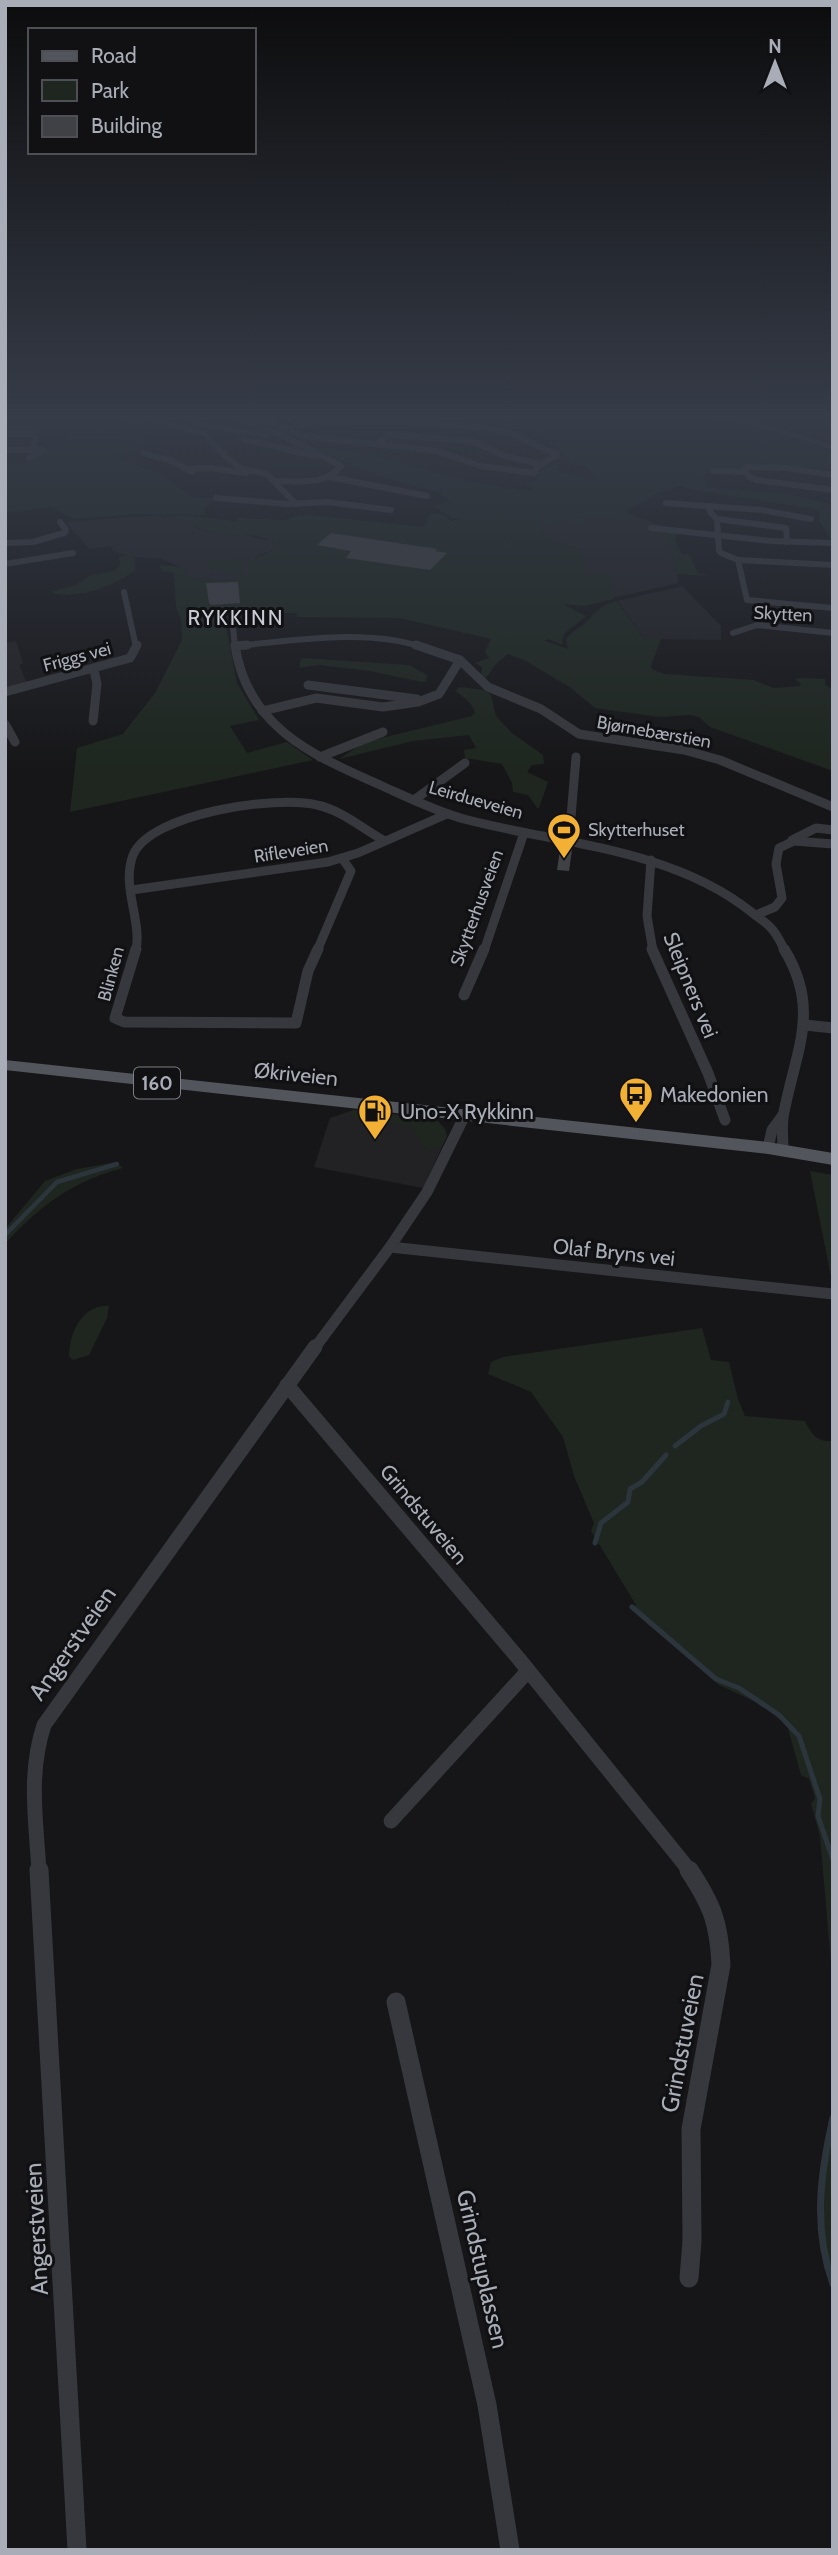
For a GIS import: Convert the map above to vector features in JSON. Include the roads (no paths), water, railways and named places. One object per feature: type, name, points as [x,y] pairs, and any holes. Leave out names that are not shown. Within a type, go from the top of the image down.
[{"type":"main road","name":"Økriveien","points":[[5,1065],[776,1149],[833,1159]]},
{"type":"street","points":[[5,543],[33,542],[63,533]]},
{"type":"street","points":[[695,533],[787,542],[833,543]]},
{"type":"street","points":[[786,533],[787,542]]},
{"type":"street","points":[[719,536],[719,551],[734,556],[738,561],[747,600],[773,605],[833,607]]},
{"type":"street","points":[[5,564],[73,552]]},
{"type":"street","points":[[738,561],[833,565]]},
{"type":"street","name":"Friggs vei","points":[[5,692],[94,670],[130,658],[136,649],[136,638],[124,592]]},
{"type":"street","name":"Leirdueveien","points":[[236,614],[232,622],[241,676],[262,712],[284,733],[320,757],[447,814],[651,860],[701,879],[756,915],[782,944],[796,968],[804,1000],[805,1025],[776,1149]]},
{"type":"street","name":"Skytten","points":[[733,633],[757,625],[833,633]]},
{"type":"street","name":"Bjørnebærstien","points":[[235,646],[303,639],[385,639],[410,643],[460,660],[488,687],[541,709],[579,734],[665,747],[715,759],[776,781],[833,807]]},
{"type":"street","points":[[262,712],[316,698],[392,707],[425,700],[439,694],[460,660]]},
{"type":"street","points":[[93,721],[97,684],[94,670]]},
{"type":"street","points":[[308,685],[425,700]]},
{"type":"street","points":[[5,724],[15,742]]},
{"type":"street","points":[[320,757],[383,732]]},
{"type":"street","points":[[569,841],[576,757]]},
{"type":"street","name":"Leirdueveien","points":[[414,800],[465,764]]},
{"type":"street","name":"Blinken","points":[[342,858],[351,871],[308,971],[296,1023],[124,1022],[116,1018],[138,938],[129,870],[138,846],[146,838],[173,824],[210,814],[282,802],[308,803],[332,812],[383,840]]},
{"type":"street","name":"Rifleveien","points":[[132,890],[342,858],[447,814]]},
{"type":"street","points":[[756,915],[780,902],[782,891],[776,857],[782,845],[816,828],[833,830]]},
{"type":"street","name":"Skytterhusveien","points":[[464,995],[486,945],[524,833]]},
{"type":"street","points":[[791,840],[833,844]]},
{"type":"street","name":"Sleipners vei","points":[[651,860],[647,916],[652,949],[708,1073],[725,1120]]},
{"type":"street","points":[[805,1025],[833,1028]]},
{"type":"street","name":"Angerstveien","points":[[77,2550],[60,2213],[42,1953],[35,1753],[44,1725],[63,1696],[390,1247],[427,1192],[465,1115]]},
{"type":"street","name":"Olaf Bryns vei","points":[[390,1247],[833,1294]]},
{"type":"street","name":"Grindstuveien","points":[[287,1385],[528,1671],[685,1864],[712,1906],[720,1940],[721,1965],[690,2131],[689,2168],[694,2249],[689,2278]]},
{"type":"street","points":[[391,1821],[528,1671]]},
{"type":"street","name":"Grindstuplassen","points":[[396,2002],[487,2405],[510,2550]]},
{"type":"waterway","points":[[5,1235],[57,1182],[117,1164]]},
{"type":"waterway","points":[[675,1446],[701,1426],[724,1414],[728,1402]]},
{"type":"waterway","points":[[595,1543],[601,1523],[628,1502],[630,1489],[642,1482],[666,1455]]},
{"type":"waterway","points":[[632,1607],[716,1679],[739,1688],[779,1715],[799,1736],[820,1799],[818,1816],[833,1860]]},
{"type":"waterway","points":[[833,2118],[821,2201],[823,2242],[833,2284]]},
{"type":"place","name":"Skytterhuset","points":[[564,860]]},
{"type":"place","name":"Makedonien","points":[[636,1124]]},
{"type":"place","name":"Uno-X Rykkinn","points":[[375,1141]]},
{"type":"district","name":"RYKKINN","points":[[236,617]]}]
